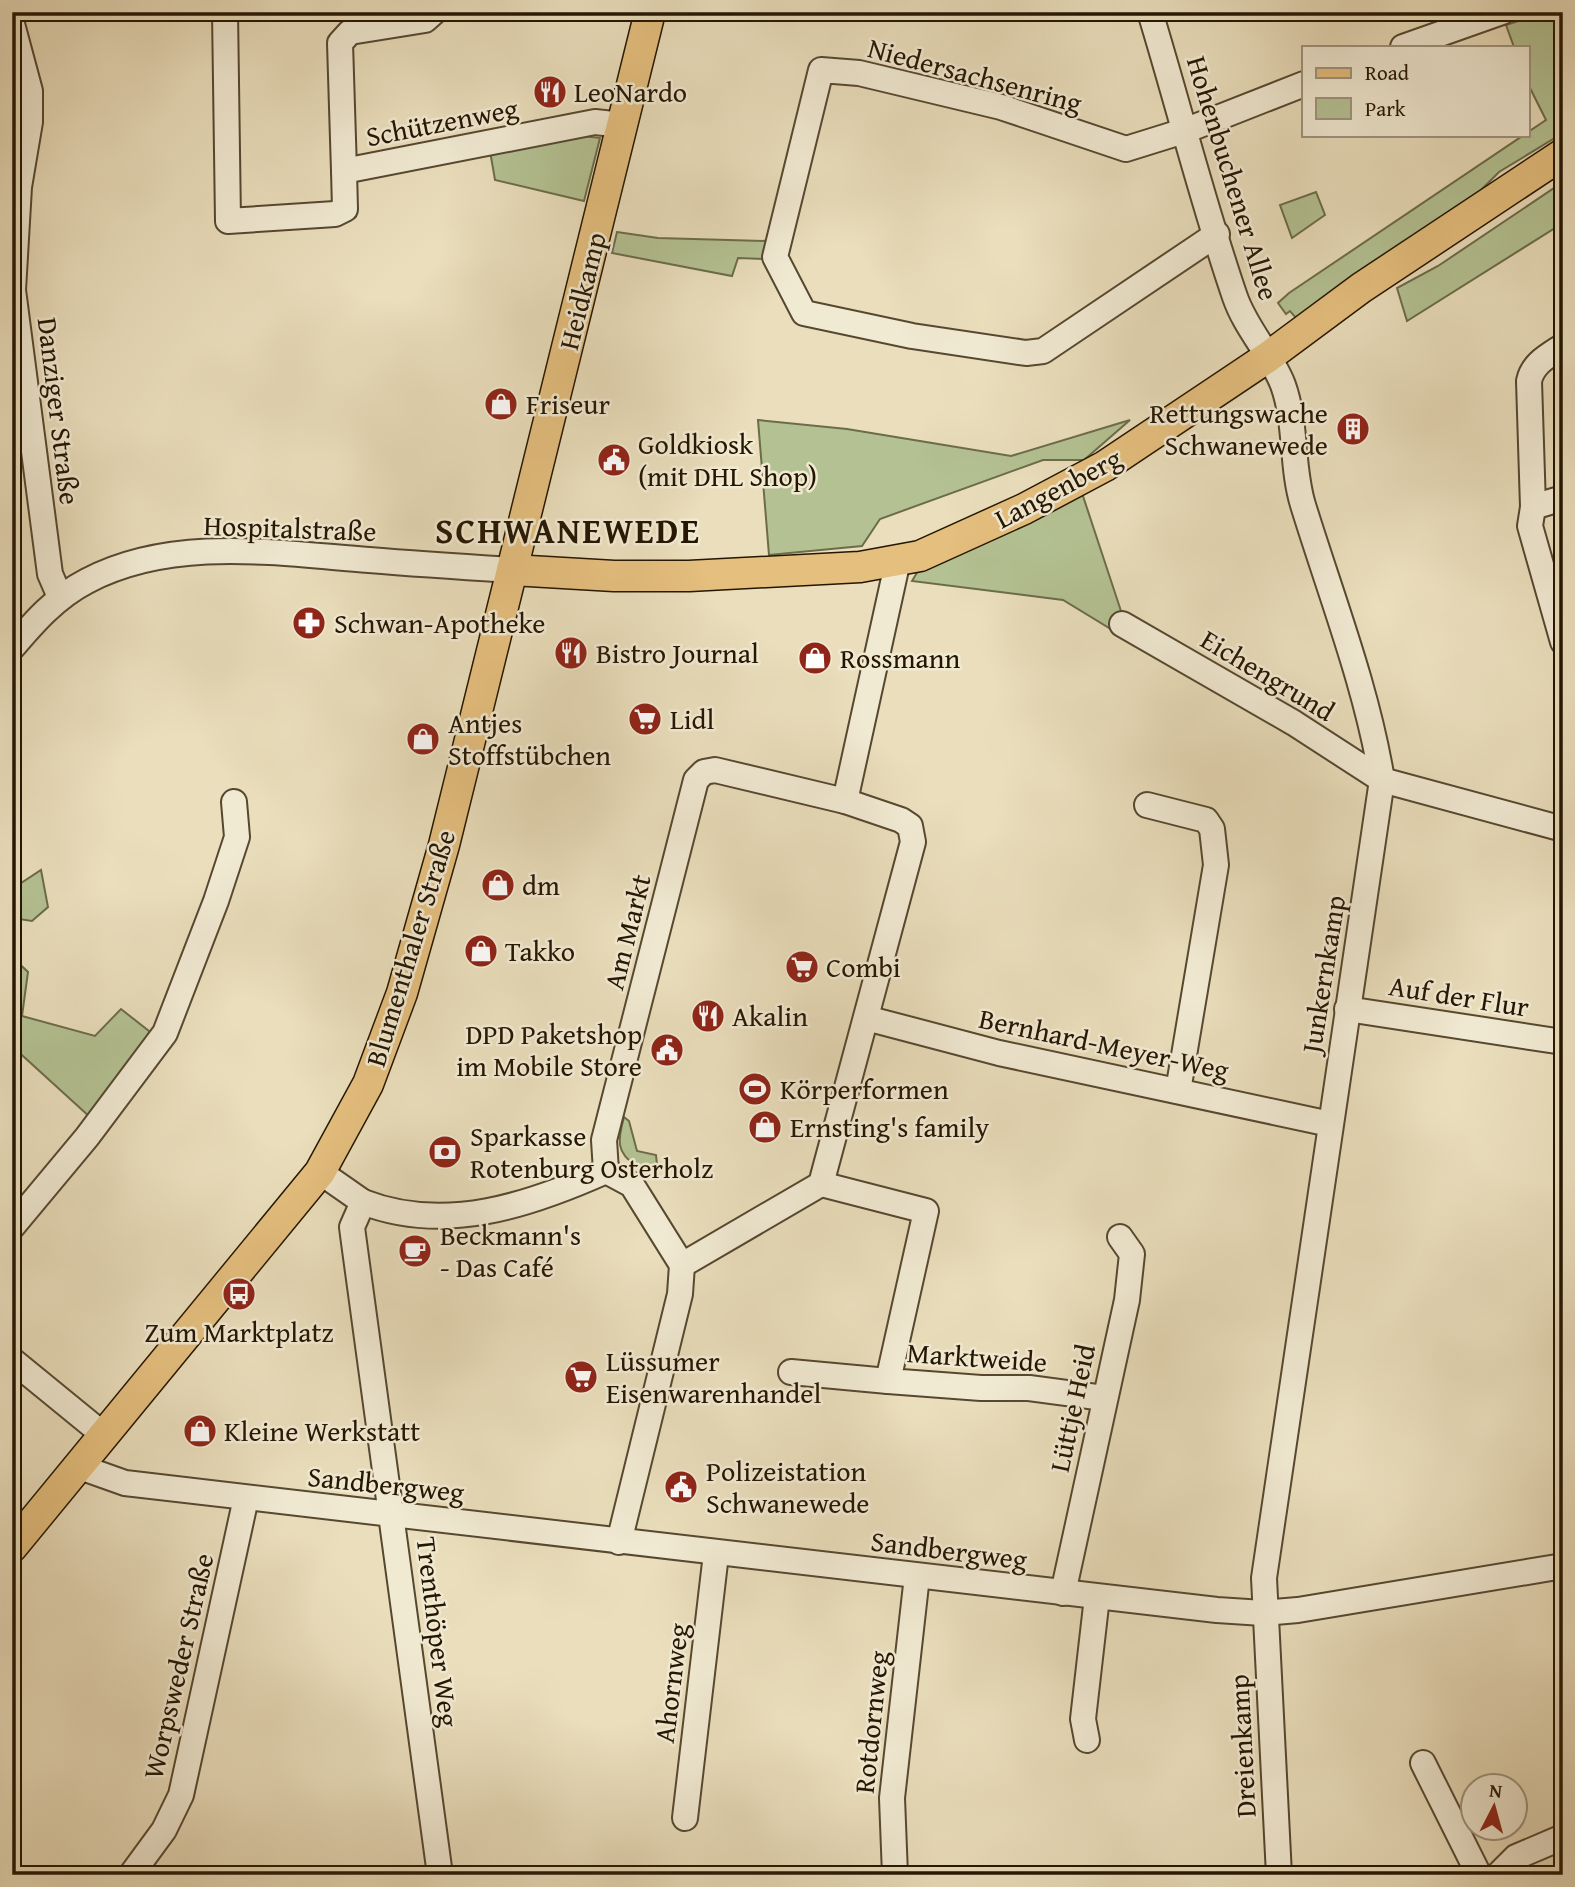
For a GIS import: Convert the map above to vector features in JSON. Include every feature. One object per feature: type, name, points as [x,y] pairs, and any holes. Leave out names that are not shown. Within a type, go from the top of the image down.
[{"type":"main road","name":"Heidkamp","points":[[512,570],[649,12]]},
{"type":"main road","name":"Langenberg","points":[[512,570],[614,576],[689,576],[846,568],[920,556],[1024,509],[1105,466],[1268,357],[1361,288],[1563,155]]},
{"type":"main road","name":"Blumenthaler Straße","points":[[12,1547],[320,1172],[368,1084],[402,993],[478,715],[512,570]]},
{"type":"street","name":"Schützenweg","points":[[225,12],[228,221],[335,214],[345,209],[344,171],[595,122],[623,125]]},
{"type":"street","points":[[344,171],[340,43],[350,32],[425,20],[434,12]]},
{"type":"street","name":"Hohenbuchener Allee","points":[[1150,12],[1236,299],[1268,357]]},
{"type":"street","points":[[1407,46],[1502,12]]},
{"type":"street","name":"Danziger Straße","points":[[12,24],[30,91],[30,122],[15,186],[13,290],[50,574],[60,597]]},
{"type":"street","name":"Niedersachsenring","points":[[1187,130],[1126,149],[1001,107],[859,73],[821,70],[775,257],[804,313],[912,336],[1026,353],[1043,351],[1217,234]]},
{"type":"street","points":[[1187,130],[1302,85]]},
{"type":"street","points":[[1563,346],[1539,362],[1531,371],[1529,381],[1533,507],[1530,526],[1563,642]]},
{"type":"street","name":"Junkernkamp","points":[[1264,1613],[1264,1578],[1382,780],[1377,749],[1360,688],[1302,501],[1294,462],[1288,404],[1282,384],[1268,357]]},
{"type":"street","points":[[1533,507],[1563,498]]},
{"type":"street","name":"Hospitalstraße","points":[[12,648],[60,597],[87,580],[118,568],[160,558],[216,552],[286,553],[512,570]]},
{"type":"street","points":[[845,801],[898,560]]},
{"type":"street","name":"Eichengrund","points":[[1122,624],[1294,723],[1382,780],[1563,829]]},
{"type":"street","name":"Am Markt","points":[[607,1171],[604,1140],[696,780],[704,772],[715,770],[845,801],[901,820],[910,826],[914,842],[821,1184]]},
{"type":"street","points":[[12,1227],[87,1137],[165,1032],[216,901],[237,837],[234,802]]},
{"type":"street","points":[[1147,804],[1206,820],[1212,829],[1214,846],[1213,888],[1178,1091]]},
{"type":"street","name":"Auf der Flur","points":[[1347,1009],[1563,1042]]},
{"type":"street","name":"Bernhard-Meyer-Weg","points":[[866,1018],[999,1053],[1330,1124]]},
{"type":"street","points":[[320,1172],[363,1202],[408,1215],[449,1216],[503,1209],[555,1194],[607,1171],[632,1185],[681,1265],[680,1294],[619,1542]]},
{"type":"street","points":[[681,1265],[821,1184]]},
{"type":"street","name":"Marktweide","points":[[821,1184],[926,1211],[888,1381]]},
{"type":"street","name":"Trenthöper Weg","points":[[363,1202],[352,1227],[440,1875]]},
{"type":"street","name":"Lüttje Heid","points":[[1063,1593],[1104,1398],[1128,1300],[1132,1254],[1120,1237]]},
{"type":"street","points":[[12,1360],[105,1436]]},
{"type":"street","name":"Marktweide","points":[[791,1372],[981,1388],[1029,1388],[1104,1398]]},
{"type":"street","name":"Sandbergweg","points":[[80,1467],[114,1482],[716,1554],[1264,1613],[1298,1610],[1563,1566]]},
{"type":"street","name":"Worpsweder Straße","points":[[131,1875],[164,1830],[181,1794],[246,1498]]},
{"type":"street","name":"Ahornweg","points":[[685,1818],[716,1554]]},
{"type":"street","name":"Rotdornweg","points":[[895,1875],[893,1788],[917,1576]]},
{"type":"street","points":[[1087,1740],[1083,1719],[1097,1597]]},
{"type":"street","name":"Dreienkamp","points":[[1264,1613],[1279,1875]]},
{"type":"street","points":[[1423,1763],[1479,1875]]},
{"type":"street","points":[[1498,1875],[1516,1857],[1563,1837]]},
{"type":"green space","points":[[1545,12],[1563,12],[1563,133],[1499,172],[1477,194],[1296,318],[1290,311],[1286,314],[1278,303],[1289,293],[1522,136],[1530,136],[1530,131],[1546,120],[1530,88],[1530,46],[1514,46],[1506,25]]},
{"type":"green space","points":[[575,135],[600,138],[584,201],[495,180],[490,151]]},
{"type":"green space","points":[[1563,182],[1563,223],[1407,321],[1397,288],[1438,266]]},
{"type":"green space","points":[[1316,192],[1325,215],[1292,238],[1280,205]]},
{"type":"green space","points":[[617,232],[658,238],[768,241],[766,259],[738,258],[732,276],[612,253]]},
{"type":"green space","points":[[758,420],[847,429],[1011,456],[1130,420],[1084,460],[1043,460],[880,519],[862,546],[769,555]]},
{"type":"green space","points":[[1082,493],[1121,611],[1119,634],[1063,600],[912,581],[924,561]]},
{"type":"green space","points":[[41,870],[48,907],[32,921],[12,918],[12,889]]},
{"type":"green space","points":[[12,957],[28,972],[22,1016],[95,1036],[121,1009],[154,1035],[91,1118],[12,1046]]},
{"type":"green space","points":[[624,1117],[629,1121],[637,1151],[656,1155],[657,1165],[653,1170],[641,1169],[622,1151],[620,1132]]},
{"type":"place","name":"LeoNardo","points":[[550,92]]},
{"type":"place","name":"Friseur","points":[[501,404]]},
{"type":"place","name":"Rettungswache Schwanewede","points":[[1353,429]]},
{"type":"place","name":"Goldkiosk (mit DHL Shop)","points":[[614,460]]},
{"type":"place","name":"Schwan-Apotheke","points":[[309,623]]},
{"type":"place","name":"Bistro Journal","points":[[571,653]]},
{"type":"place","name":"Rossmann","points":[[815,658]]},
{"type":"place","name":"Lidl","points":[[645,719]]},
{"type":"place","name":"Antjes Stoffstübchen","points":[[423,739]]},
{"type":"place","name":"dm","points":[[498,885]]},
{"type":"place","name":"Takko","points":[[481,951]]},
{"type":"place","name":"Combi","points":[[802,967]]},
{"type":"place","name":"Akalin","points":[[708,1016]]},
{"type":"place","name":"DPD Paketshop im Mobile Store","points":[[667,1050]]},
{"type":"place","name":"Körperformen","points":[[755,1089]]},
{"type":"place","name":"Ernsting's family","points":[[765,1127]]},
{"type":"place","name":"Sparkasse Rotenburg Osterholz","points":[[445,1152]]},
{"type":"place","name":"Beckmann's - Das Café","points":[[415,1251]]},
{"type":"place","name":"Zum Marktplatz","points":[[239,1294]]},
{"type":"place","name":"Lüssumer Eisenwarenhandel","points":[[581,1377]]},
{"type":"place","name":"Kleine Werkstatt","points":[[200,1431]]},
{"type":"place","name":"Polizeistation Schwanewede","points":[[681,1487]]},
{"type":"district","name":"SCHWANEWEDE","points":[[568,531]]}]
